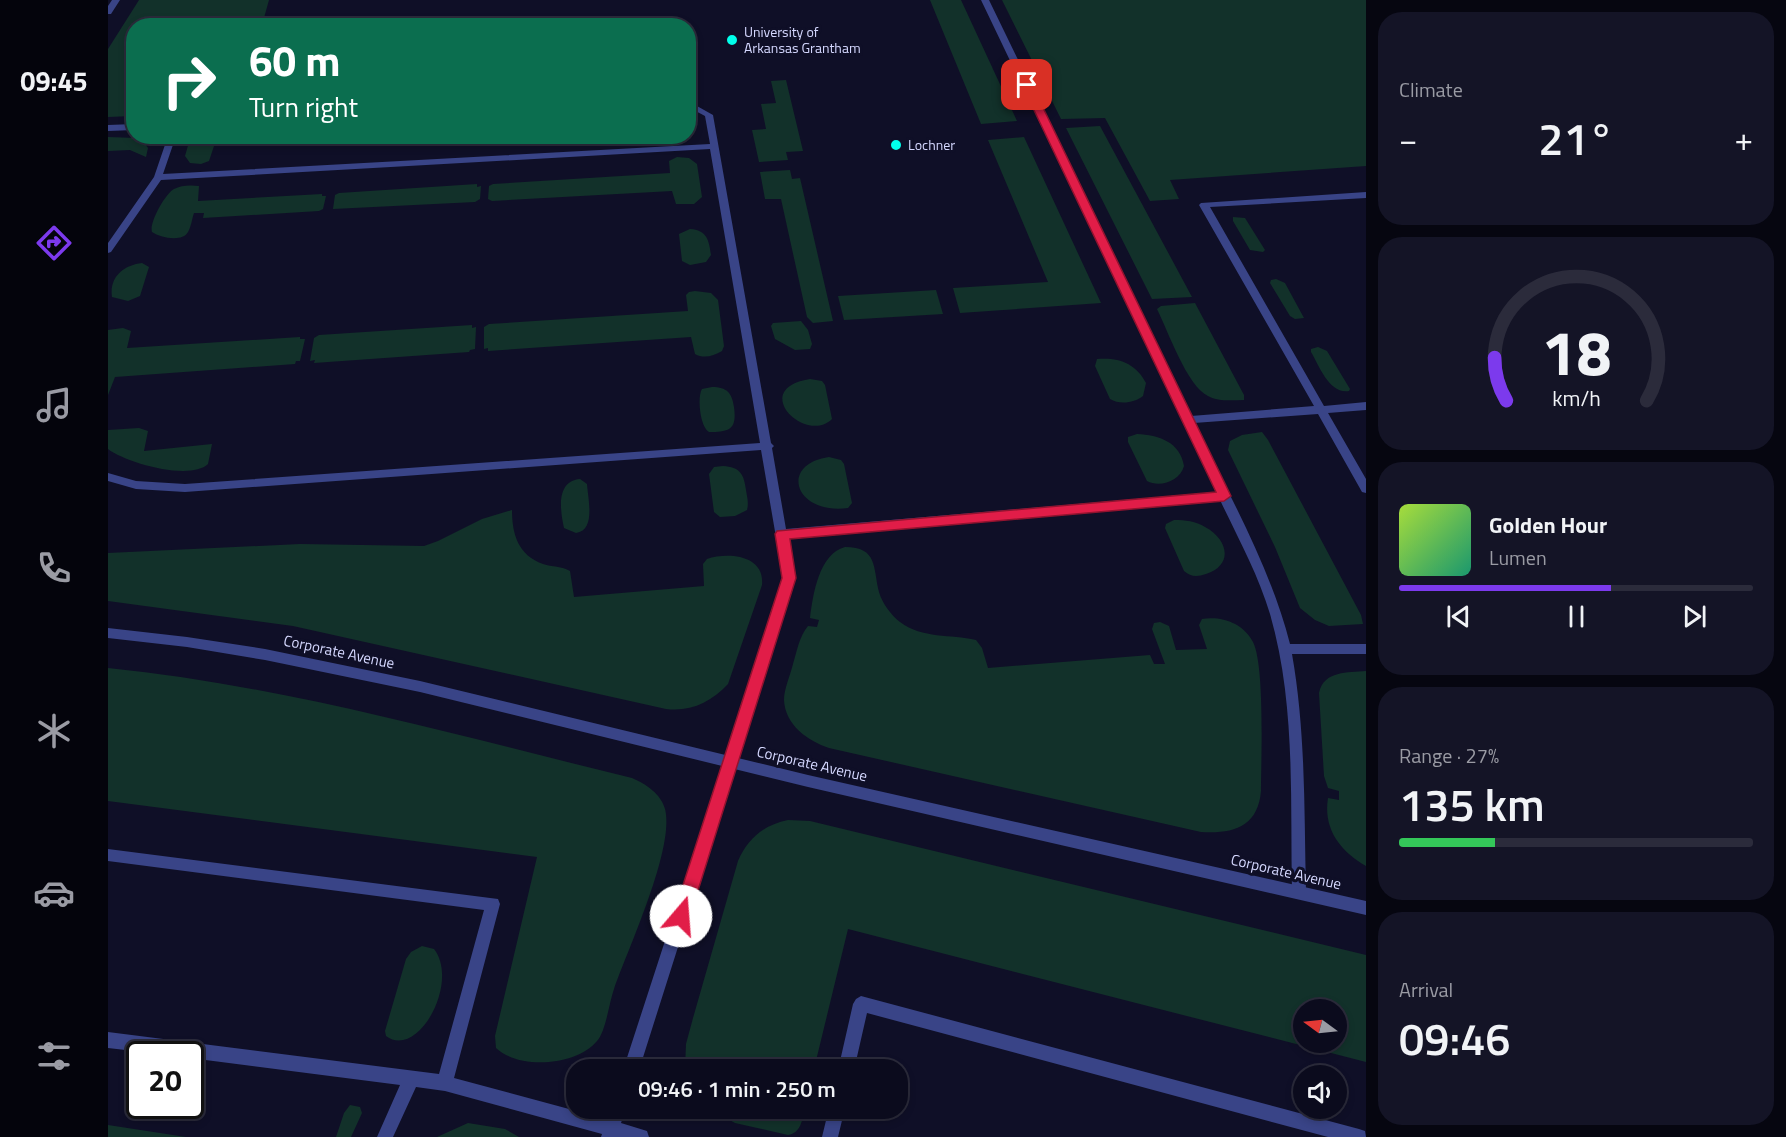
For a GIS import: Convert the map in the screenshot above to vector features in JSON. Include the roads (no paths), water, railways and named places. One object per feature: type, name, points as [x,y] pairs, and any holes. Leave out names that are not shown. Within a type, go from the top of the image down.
[{"type":"street","points":[[108,12],[116,0]]},
{"type":"street","points":[[985,0],[1189,420],[1269,596],[1284,649],[1294,721],[1299,892]]},
{"type":"street","points":[[635,1059],[732,762],[789,578],[709,115],[696,108]]},
{"type":"street","points":[[108,128],[126,127]]},
{"type":"street","points":[[108,250],[158,177],[168,144]]},
{"type":"street","points":[[158,177],[714,146]]},
{"type":"street","points":[[1366,195],[1204,205],[1366,489]]},
{"type":"street","points":[[1189,420],[1366,406]]},
{"type":"street","points":[[108,477],[120,482],[148,487],[185,488],[768,446]]},
{"type":"street","points":[[782,534],[1224,496]]},
{"type":"street","name":"Corporate Avenue","points":[[108,633],[186,640],[371,675],[732,762],[1366,908]]},
{"type":"street","points":[[1284,649],[1366,649]]},
{"type":"street","points":[[108,855],[494,904],[446,1083]]},
{"type":"street","points":[[848,1059],[861,1004],[1359,1137]]},
{"type":"street","points":[[108,1040],[446,1083],[610,1133],[641,1137]]},
{"type":"street","points":[[385,1137],[411,1079]]},
{"type":"street","points":[[830,1137],[834,1119]]},
{"type":"place","name":"University of Arkansas Grantham","points":[[732,40]]},
{"type":"place","name":"Lochner","points":[[896,145]]}]
